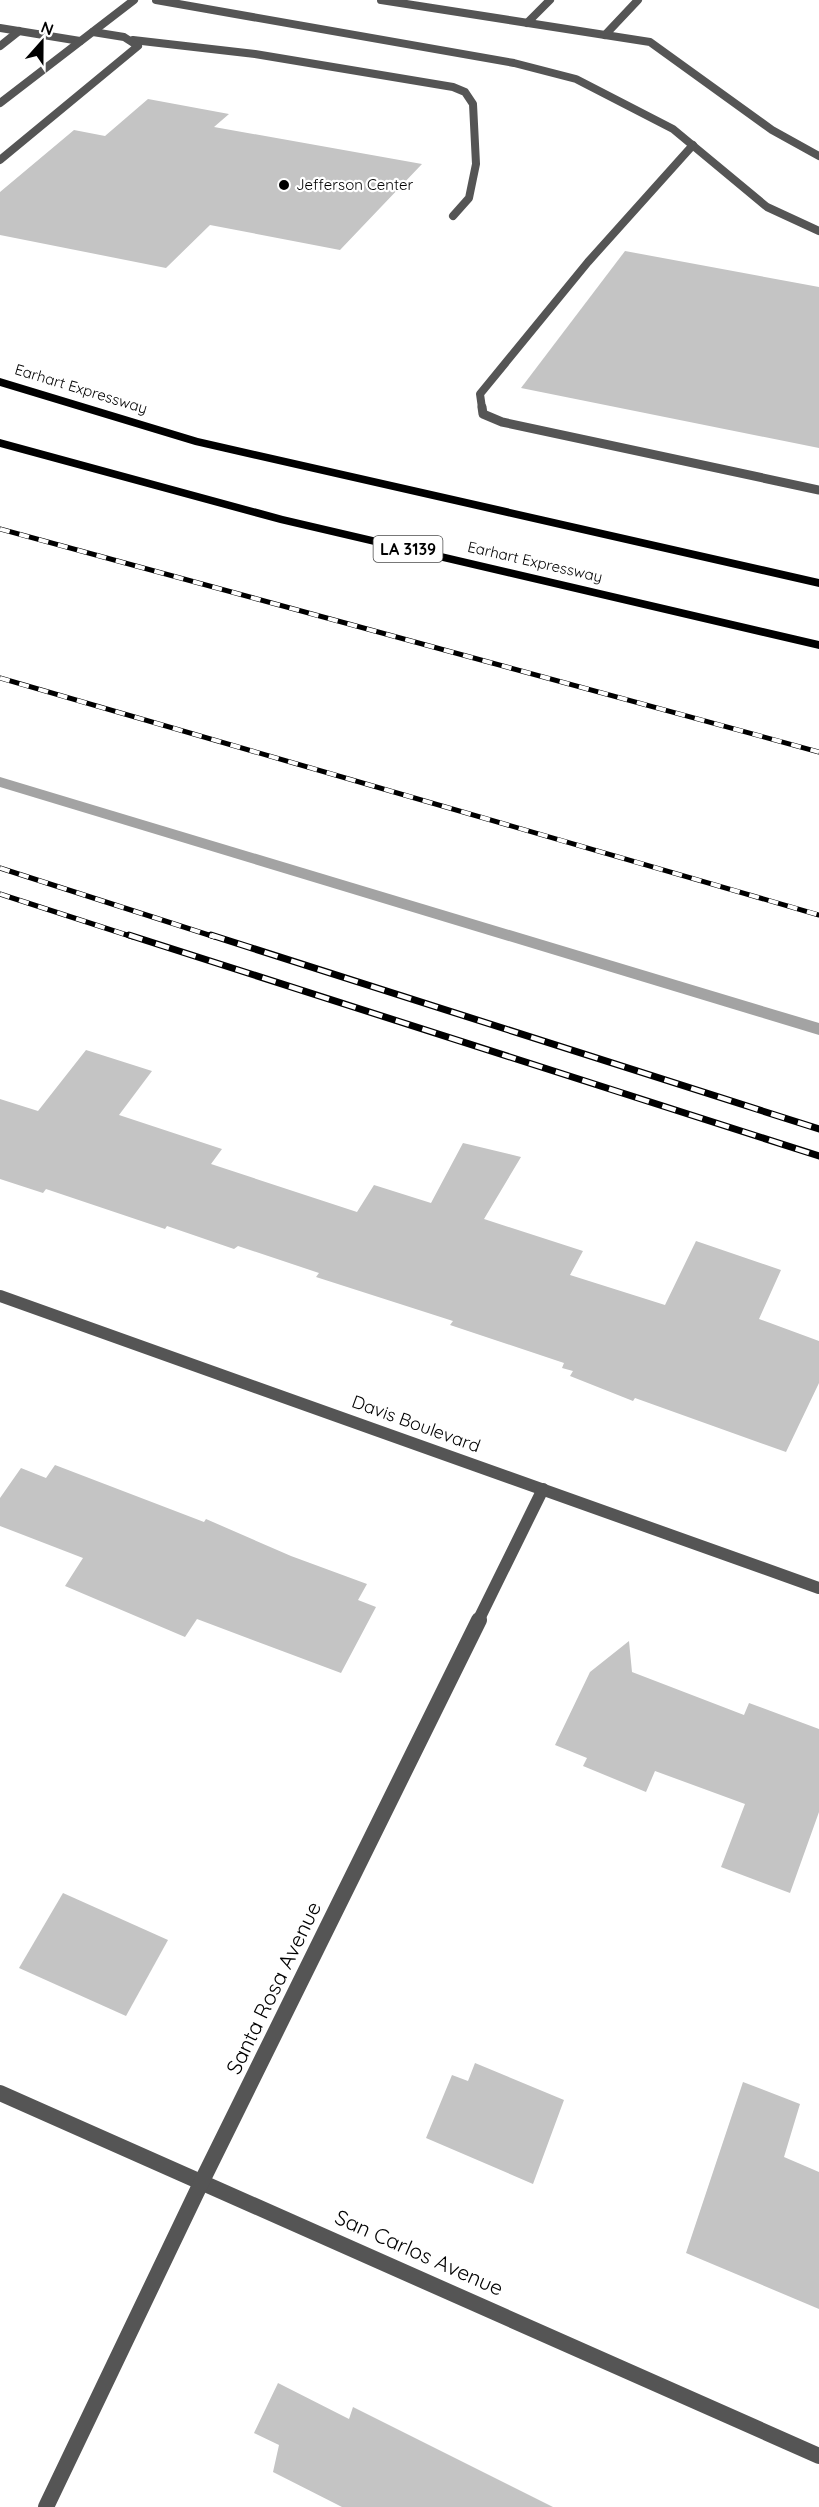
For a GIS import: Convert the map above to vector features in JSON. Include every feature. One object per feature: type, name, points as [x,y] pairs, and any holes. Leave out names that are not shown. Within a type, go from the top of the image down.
[{"type":"highway","name":"Earhart Expressway","points":[[0,382],[195,441],[819,583]]},
{"type":"highway","name":"Earhart Expressway","points":[[0,442],[280,519],[819,645]]},
{"type":"street","points":[[0,103],[134,0]]},
{"type":"street","points":[[156,0],[514,63],[576,79],[673,129],[767,207],[819,231]]},
{"type":"street","points":[[381,0],[650,42],[772,130],[819,156]]},
{"type":"street","points":[[527,23],[550,0]]},
{"type":"street","points":[[605,35],[638,0]]},
{"type":"street","points":[[0,28],[80,41]]},
{"type":"street","points":[[0,46],[19,31]]},
{"type":"street","points":[[93,32],[133,40],[255,54],[453,87],[465,92],[473,104],[476,164],[469,198],[453,216]]},
{"type":"street","points":[[0,159],[138,46],[133,40]]},
{"type":"street","points":[[8,89],[17,90]]},
{"type":"street","points":[[693,145],[588,262],[480,394],[483,414],[502,422],[819,490]]},
{"type":"street","name":"Davis Boulevard","points":[[0,1296],[819,1588]]},
{"type":"street","name":"Santa Rosa Avenue","points":[[46,2507],[202,2181],[543,1489]]},
{"type":"street","name":"San Carlos Avenue","points":[[0,2093],[819,2456]]},
{"type":"building","points":[[148,99],[229,114],[214,127],[422,164],[340,250],[210,225],[166,268],[0,235],[0,192],[74,130],[105,136]]},
{"type":"building","points":[[625,251],[819,287],[819,448],[521,388]]},
{"type":"building","points":[[86,1050],[152,1071],[119,1115],[222,1149],[211,1164],[357,1212],[374,1185],[431,1203],[463,1143],[521,1157],[484,1219],[583,1251],[570,1275],[665,1305],[696,1241],[781,1270],[759,1319],[819,1341],[819,1383],[786,1452],[635,1398],[633,1401],[570,1376],[573,1371],[562,1368],[564,1363],[450,1325],[453,1321],[316,1277],[319,1273],[238,1246],[234,1249],[167,1226],[165,1229],[46,1189],[43,1193],[0,1179],[0,1099],[38,1111]]},
{"type":"building","points":[[55,1465],[204,1522],[206,1519],[291,1556],[367,1584],[358,1600],[376,1607],[341,1673],[197,1619],[185,1637],[65,1586],[83,1558],[0,1526],[0,1498],[21,1468],[46,1478]]},
{"type":"building","points":[[629,1641],[632,1672],[744,1715],[749,1703],[819,1729],[819,1812],[790,1893],[721,1867],[745,1804],[655,1771],[646,1792],[583,1766],[587,1758],[555,1745],[590,1672]]},
{"type":"building","points":[[63,1893],[168,1940],[126,2016],[19,1968]]},
{"type":"building","points":[[475,2063],[564,2100],[533,2184],[426,2138],[452,2075],[468,2081]]},
{"type":"building","points":[[743,2082],[800,2104],[784,2157],[819,2172],[819,2309],[686,2253]]},
{"type":"building","points":[[278,2383],[349,2419],[353,2407],[553,2507],[342,2507],[273,2472],[279,2445],[254,2433]]},
{"type":"waterway","points":[[0,782],[819,1029]]},
{"type":"railway","points":[[0,529],[819,752]]},
{"type":"railway","points":[[0,678],[819,915]]},
{"type":"railway","points":[[0,868],[215,937]]},
{"type":"railway","points":[[0,894],[133,937]]},
{"type":"railway","points":[[129,935],[819,1156]]},
{"type":"railway","points":[[211,935],[819,1129]]},
{"type":"place","name":"Jefferson Center","points":[[284,185]]}]
